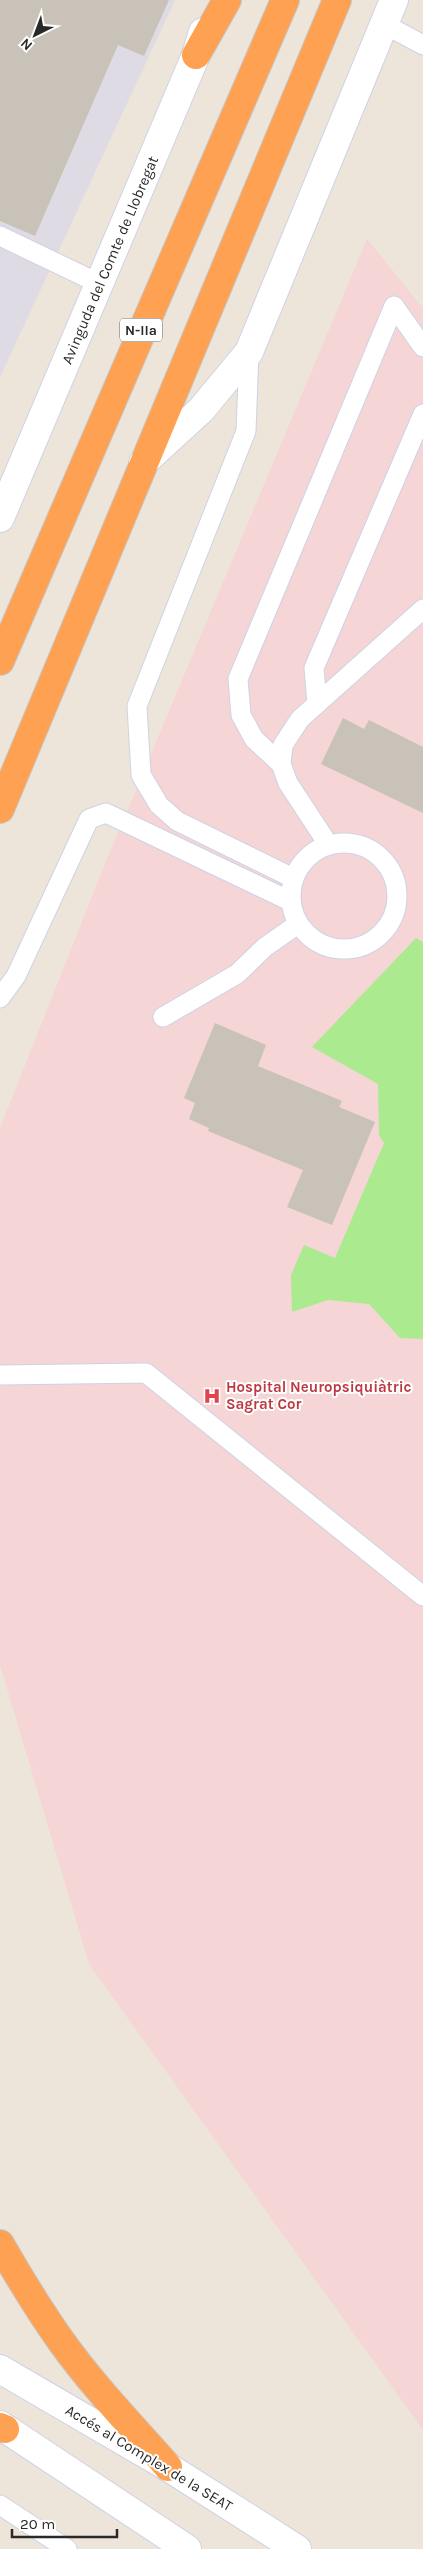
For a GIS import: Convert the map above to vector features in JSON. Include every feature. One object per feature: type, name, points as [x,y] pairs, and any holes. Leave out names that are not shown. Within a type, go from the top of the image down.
[{"type":"highway","points":[[196,55],[227,0]]},
{"type":"highway","name":"N-IIa","points":[[0,661],[286,0]]},
{"type":"highway","points":[[0,809],[337,0]]},
{"type":"highway","points":[[0,2244],[27,2290],[62,2343],[112,2404],[168,2467]]},
{"type":"street","name":"Avinguda del Comte de Llobregat","points":[[0,518],[196,55],[214,0]]},
{"type":"street","points":[[143,463],[201,410],[249,352],[389,12]]},
{"type":"street","name":"Accés al Complex de la SEAT","points":[[0,2369],[168,2467],[297,2549]]},
{"type":"street","points":[[2,2427],[186,2549]]},
{"type":"lane","points":[[389,12],[423,44]]},
{"type":"lane","points":[[0,236],[100,284]]},
{"type":"lane","points":[[281,764],[254,739],[241,715],[238,679],[394,306],[423,347]]},
{"type":"lane","points":[[249,352],[246,432],[137,706],[141,775],[159,805],[178,821],[293,878]]},
{"type":"lane","points":[[317,704],[314,668],[423,414]]},
{"type":"lane","points":[[328,844],[288,783],[281,764],[283,745],[300,719],[423,609]]},
{"type":"lane","points":[[0,998],[16,976],[88,819],[106,813],[290,901]]},
{"type":"lane","points":[[352,842],[374,851],[390,868],[398,891],[395,915],[382,935],[361,948],[337,949],[315,941],[298,924],[290,901],[293,878],[306,857],[328,844],[352,842]]},
{"type":"lane","points":[[162,1017],[237,974],[265,947],[298,924]]},
{"type":"lane","points":[[0,1375],[146,1373],[423,1596]]},
{"type":"lane","points":[[0,2505],[67,2549]]},
{"type":"shaded area","points":[[0,0],[175,0],[0,377]]},
{"type":"shaded area","name":"Hospital Neuropsiquiàtric Sagrat Cor","points":[[367,239],[423,308],[423,2430],[89,1964],[0,1665],[0,1128],[107,859]]},
{"type":"green space","points":[[416,938],[423,942],[423,1339],[400,1338],[369,1304],[328,1300],[292,1312],[291,1275],[304,1245],[335,1258],[384,1143],[379,1135],[378,1084],[312,1047]]},
{"type":"building","points":[[0,0],[169,0],[144,56],[118,45],[35,236],[0,221]]},
{"type":"building","points":[[343,718],[364,729],[369,720],[423,747],[423,813],[321,764]]},
{"type":"building","points":[[215,1023],[266,1045],[258,1066],[342,1101],[339,1107],[375,1122],[332,1225],[287,1207],[303,1170],[208,1131],[209,1128],[189,1119],[195,1103],[184,1098]]},
{"type":"place","name":"Hospital Neuropsiquiàtric Sagrat Cor","points":[[212,1396]]}]
